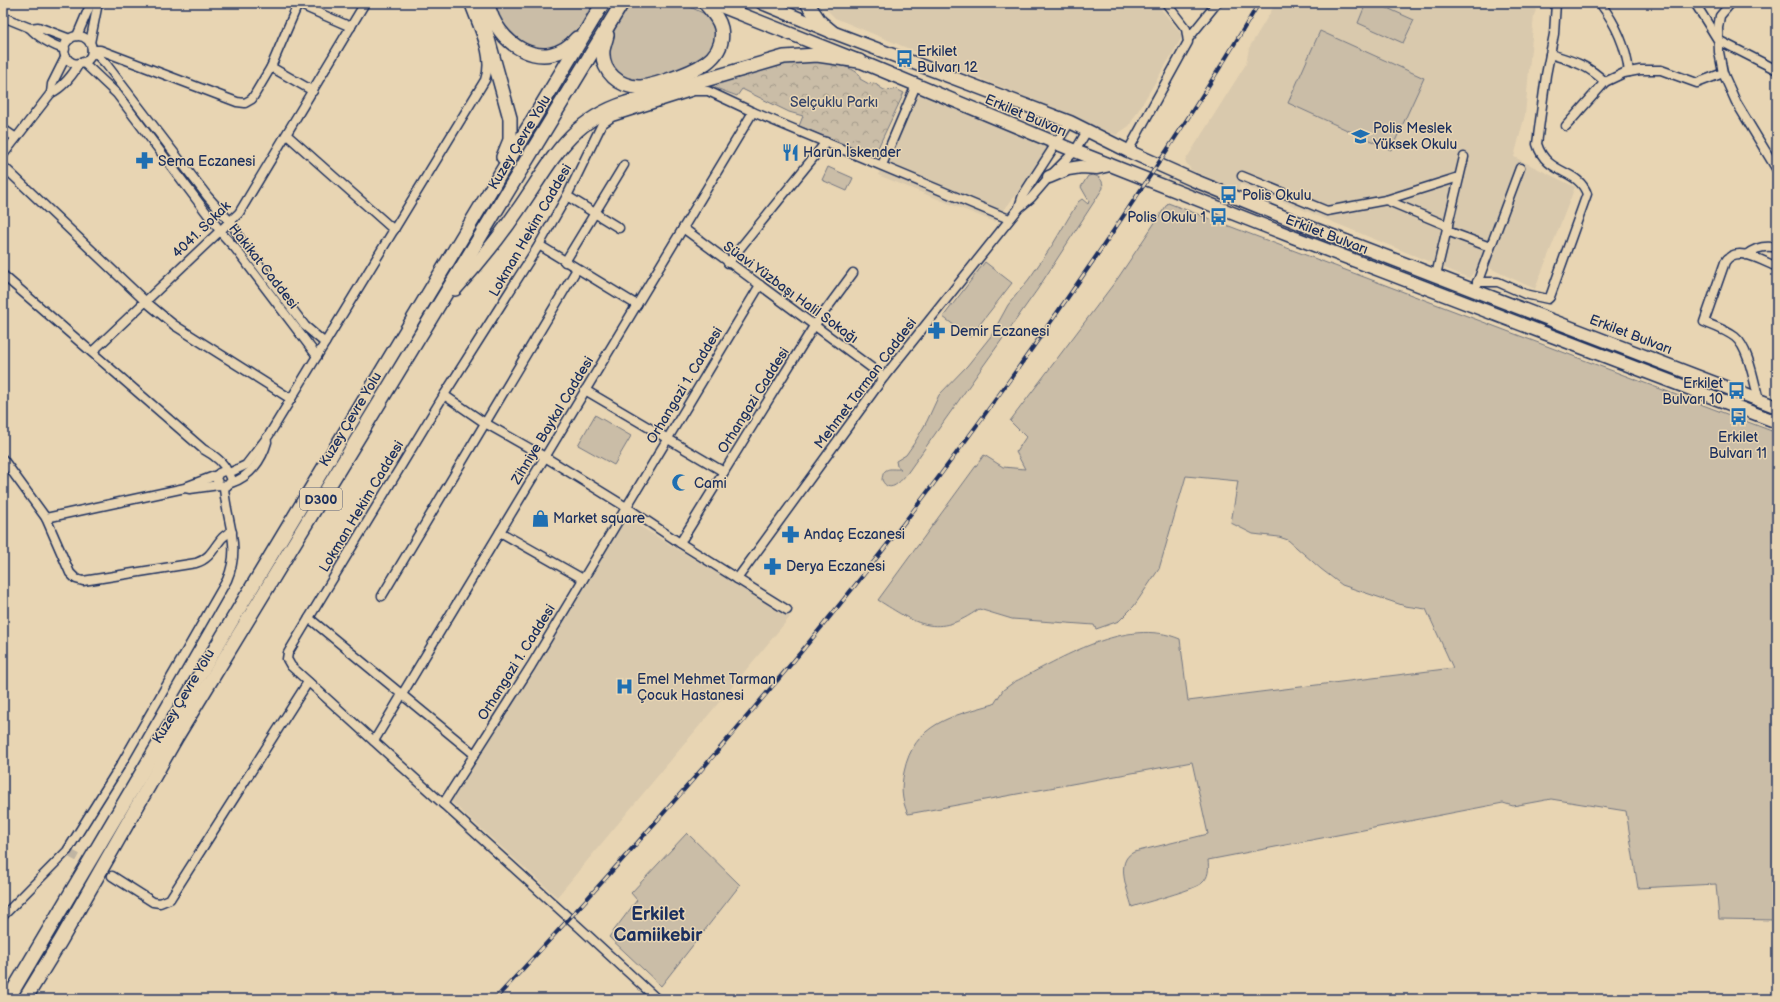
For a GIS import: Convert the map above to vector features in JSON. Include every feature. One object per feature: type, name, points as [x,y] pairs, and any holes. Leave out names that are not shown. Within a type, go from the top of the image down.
[{"type":"highway","points":[[453,253],[464,224],[504,155],[511,132],[510,118],[499,73],[478,3]]},
{"type":"highway","points":[[488,3],[496,23],[509,40],[526,52],[543,56],[554,54],[567,48],[601,7]]},
{"type":"highway","name":"Kuzey Çevre Yolu","points":[[25,999],[61,940],[176,738],[622,3]]},
{"type":"highway","points":[[610,22],[603,50],[604,62],[608,72],[622,83],[634,86],[647,86],[691,72],[709,61],[716,53],[721,42],[721,28],[718,20],[704,3]]},
{"type":"highway","points":[[806,3],[820,22],[832,32]]},
{"type":"highway","name":"Kuzey Çevre Yolu","points":[[8,999],[231,622],[601,7]]},
{"type":"highway","points":[[436,309],[464,280],[508,225],[561,146],[575,131],[593,117],[610,108],[784,57],[817,55],[858,60]]},
{"type":"main road","name":"Erkilet Bulvarı","points":[[713,3],[858,60],[1110,165],[1293,237],[1777,422]]},
{"type":"main road","name":"Erkilet Bulvarı","points":[[762,3],[832,32],[1070,122],[1128,151],[1257,206],[1436,275],[1476,286],[1777,407]]},
{"type":"main road","points":[[1049,177],[1068,169],[1081,167],[1097,168],[1110,165]]},
{"type":"street","points":[[51,93],[52,84],[65,52],[91,3]]},
{"type":"street","points":[[3,155],[51,93],[58,90],[81,63],[89,58],[98,3]]},
{"type":"street","points":[[30,28],[38,27],[74,37],[85,37],[91,47],[242,103],[252,99],[271,67],[297,3],[351,27]]},
{"type":"street","name":"4041. Sokak","points":[[92,352],[239,213],[365,3]]},
{"type":"street","points":[[185,488],[189,485],[246,465],[269,435],[487,75],[488,64],[486,53],[469,3]]},
{"type":"street","points":[[1128,151],[1187,45],[1188,39],[1185,26],[1166,3]]},
{"type":"street","points":[[1188,39],[1217,3]]},
{"type":"street","points":[[1476,286],[1498,282],[1525,294],[1548,299],[1587,194],[1584,187],[1578,180],[1548,163],[1541,154],[1537,144],[1541,109],[1554,34],[1556,3]]},
{"type":"street","points":[[1600,3],[1619,31],[1628,58],[1630,72]]},
{"type":"street","points":[[1695,3],[1718,40],[1777,70]]},
{"type":"street","points":[[1731,3],[1720,16],[1718,40],[1723,74],[1736,102],[1777,170]]},
{"type":"street","points":[[3,16],[30,28],[35,33],[65,52],[72,62],[81,63]]},
{"type":"street","name":"Hakikat Caddesi","points":[[91,47],[103,60],[208,197],[230,221],[241,240],[305,326],[325,343]]},
{"type":"street","points":[[1550,54],[1584,65],[1595,72],[1605,82]]},
{"type":"street","name":"Hakikat Caddesi","points":[[81,63],[117,94],[317,356]]},
{"type":"street","points":[[271,67],[313,91]]},
{"type":"street","points":[[1566,126],[1605,82],[1630,72],[1646,69],[1661,70],[1697,83],[1723,74]]},
{"type":"street","points":[[882,165],[916,85]]},
{"type":"street","name":"Lokman Hekim Caddesi","points":[[443,804],[289,664],[287,656],[289,650],[444,395],[538,246],[567,196],[602,124],[612,117],[699,91],[712,92],[753,112],[1009,219]]},
{"type":"street","name":"Zihniye Baykal Caddesi","points":[[374,741],[753,112]]},
{"type":"street","name":"Mehmet Tarman Caddesi","points":[[1019,208],[1023,195],[1070,122]]},
{"type":"street","points":[[3,129],[16,138]]},
{"type":"street","name":"Mehmet Tarman Caddesi","points":[[737,579],[884,377],[1009,219],[1075,151],[1088,130]]},
{"type":"street","points":[[287,135],[394,230]]},
{"type":"street","points":[[728,263],[826,142]]},
{"type":"street","points":[[1436,275],[1464,157]]},
{"type":"street","points":[[565,262],[624,165]]},
{"type":"street","points":[[3,166],[145,301],[174,325],[291,399]]},
{"type":"street","points":[[1476,286],[1520,168]]},
{"type":"street","points":[[1242,176],[1327,211],[1386,200],[1459,177]]},
{"type":"street","points":[[567,196],[619,228]]},
{"type":"street","points":[[1386,200],[1490,248]]},
{"type":"street","name":"Süavi Yüzbaşı Halil Sokağı","points":[[683,228],[728,263],[884,377]]},
{"type":"street","points":[[538,246],[637,305]]},
{"type":"street","points":[[1746,255],[1759,248],[1769,246],[1777,248]]},
{"type":"street","points":[[1759,400],[1745,351],[1740,341],[1729,333],[1704,322],[1726,260],[1730,256],[1737,253],[1746,255],[1777,267]]},
{"type":"street","points":[[382,596],[577,269]]},
{"type":"street","name":"Orhangazi Caddesi","points":[[680,543],[814,326],[853,273]]},
{"type":"street","points":[[3,275],[203,449],[210,452],[222,463],[223,473]]},
{"type":"street","name":"Orhangazi 1. Caddesi","points":[[443,804],[531,666],[760,285]]},
{"type":"street","points":[[585,390],[724,472]]},
{"type":"street","points":[[444,395],[485,423],[545,457],[626,507],[680,543],[787,610]]},
{"type":"street","points":[[46,518],[185,488],[190,489],[225,485],[241,480],[252,470],[267,444],[269,435]]},
{"type":"street","points":[[3,459],[46,518],[70,573],[76,579],[83,581],[200,562],[211,554],[224,536],[232,532]]},
{"type":"street","points":[[223,473],[216,480],[225,485]]},
{"type":"street","points":[[3,916],[69,852],[227,580],[234,554],[225,485],[232,477],[223,473]]},
{"type":"street","points":[[500,532],[583,578]]},
{"type":"street","points":[[309,618],[474,754]]},
{"type":"street","points":[[112,876],[156,903],[163,903],[170,899],[308,682]]},
{"type":"street","points":[[443,804],[657,999]]},
{"type":"shaded area","points":[[820,3],[1156,3],[1183,36],[1129,126],[1116,135],[835,18]]},
{"type":"shaded area","name":"Polis Meslek Yüksek Okulu","points":[[1276,3],[1539,3],[1534,15],[1525,115],[1514,157],[1575,187],[1535,289],[1481,264],[1469,278],[1240,184],[1238,190],[1191,170],[1185,161],[1246,64],[1249,48]]},
{"type":"shaded area","points":[[918,81],[1063,132],[995,222],[878,175]]},
{"type":"shaded area","name":"Emel Mehmet Tarman Çocuk Hastanesi","points":[[621,515],[790,617],[557,897],[448,799]]},
{"type":"green space","points":[[491,3],[593,3],[576,34],[564,45],[537,51],[509,36]]},
{"type":"green space","points":[[630,3],[682,3],[709,16],[714,23],[716,45],[693,67],[638,83],[615,74],[606,50],[615,28]]},
{"type":"green space","points":[[1366,3],[1376,3],[1414,20],[1403,43],[1358,23]]},
{"type":"green space","points":[[1320,31],[1424,78],[1391,150],[1288,103]]},
{"type":"green space","name":"Selçuklu Parkı","points":[[800,58],[840,65],[855,71],[860,75],[860,79],[869,84],[874,83],[884,90],[889,91],[896,89],[904,93],[874,156],[799,126],[803,116],[789,112],[742,89],[737,96],[708,85]]},
{"type":"green space","points":[[828,167],[853,178],[847,191],[822,180]]},
{"type":"green space","points":[[1093,175],[1101,179],[1103,188],[1037,290],[906,475],[894,486],[888,486],[882,480],[884,472],[888,469],[901,469],[897,466],[896,461],[906,455],[915,442],[939,395],[967,366],[991,336],[1008,305],[1029,279],[1053,244],[1078,202],[1082,199],[1088,204],[1089,201],[1081,187],[1088,176]]},
{"type":"green space","points":[[1168,203],[1777,433],[1777,920],[1719,919],[1716,884],[1638,888],[1626,811],[1551,799],[1513,806],[1503,803],[1208,860],[1208,873],[1202,883],[1180,892],[1132,907],[1124,877],[1125,862],[1128,856],[1134,852],[1208,834],[1192,762],[908,814],[902,793],[904,772],[909,756],[916,742],[926,732],[937,724],[950,718],[994,704],[1003,690],[1014,682],[1073,652],[1116,636],[1138,633],[1159,633],[1180,639],[1188,701],[1453,668],[1426,609],[1405,606],[1342,585],[1288,540],[1279,537],[1253,534],[1231,523],[1238,481],[1186,476],[1159,569],[1134,606],[1119,621],[1096,629],[1094,625],[1012,619],[979,609],[951,624],[939,626],[927,625],[904,616],[878,600],[984,455],[1003,467],[1025,469],[1016,452],[1026,437],[1010,421],[1118,278]]},
{"type":"green space","points":[[985,262],[1012,283],[970,337],[943,317]]},
{"type":"green space","points":[[595,415],[631,436],[614,465],[578,445]]},
{"type":"green space","points":[[687,833],[740,885],[661,986],[609,937],[637,900],[631,893]]},
{"type":"tunnel","points":[[71,854],[112,876]]},
{"type":"railway","points":[[495,999],[694,779],[790,666],[911,514],[1044,332],[1138,195],[1220,68],[1259,3]]},
{"type":"place","name":"Erkilet Bulvarı 12","points":[[904,59]]},
{"type":"place","name":"Polis Meslek Yüksek Okulu","points":[[1360,136]]},
{"type":"place","name":"Harun İskender","points":[[790,152]]},
{"type":"place","name":"Sema Eczanesi","points":[[145,161]]},
{"type":"place","name":"Polis Okulu","points":[[1229,195]]},
{"type":"place","name":"Polis Okulu 1","points":[[1219,217]]},
{"type":"place","name":"Demir Eczanesi","points":[[937,331]]},
{"type":"place","name":"Erkilet Bulvarı 10","points":[[1736,391]]},
{"type":"place","name":"Erkilet Bulvarı 11","points":[[1738,417]]},
{"type":"place","name":"Cami","points":[[681,483]]},
{"type":"place","name":"Market square","points":[[540,518]]},
{"type":"place","name":"Andaç Eczanesi","points":[[791,534]]},
{"type":"place","name":"Derya Eczanesi","points":[[773,566]]},
{"type":"place","name":"Emel Mehmet Tarman Çocuk Hastanesi","points":[[624,687]]},
{"type":"district","name":"Erkilet Camiikebir","points":[[658,924]]}]
